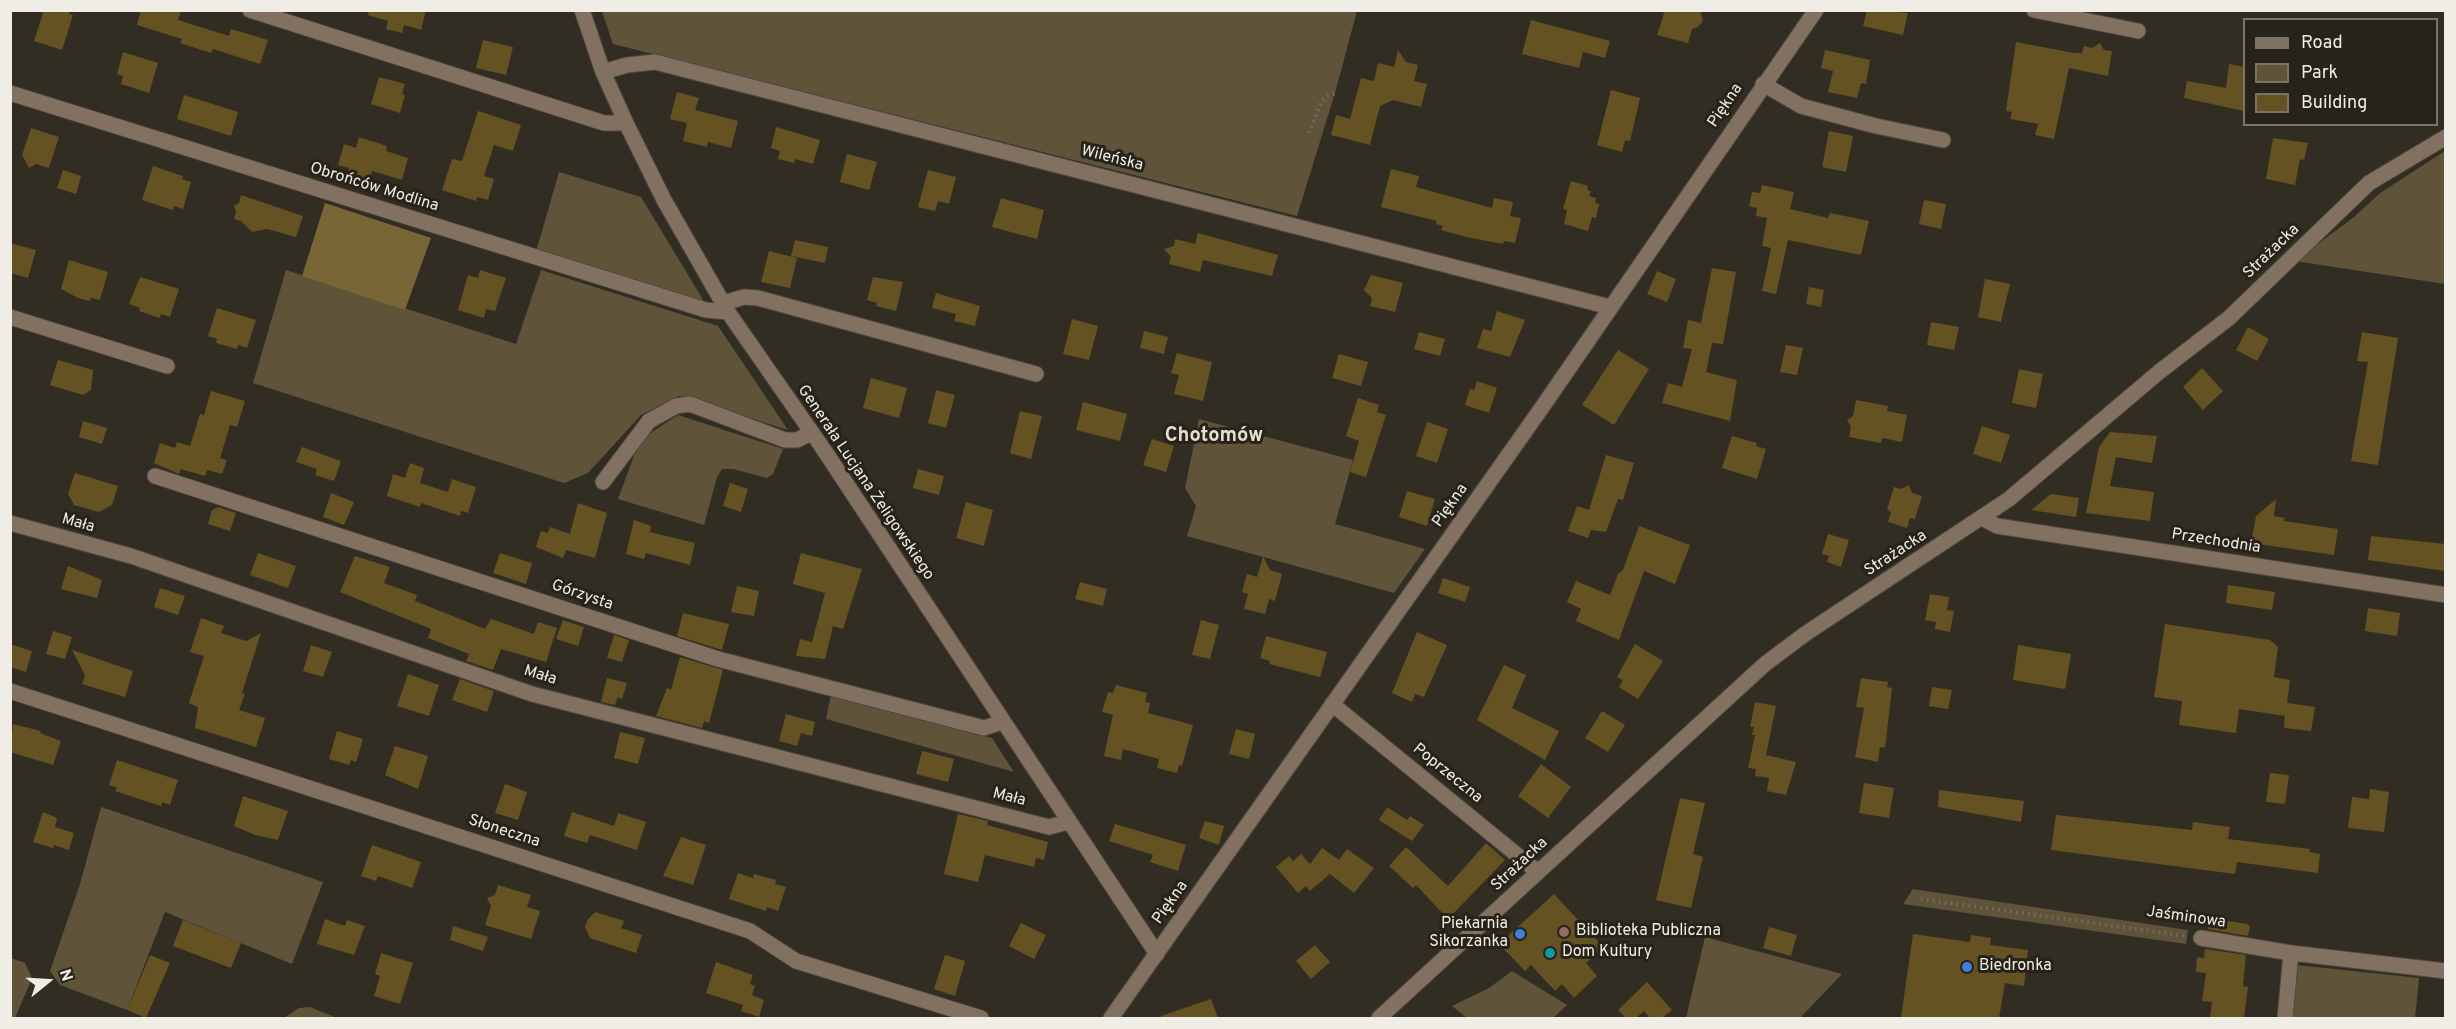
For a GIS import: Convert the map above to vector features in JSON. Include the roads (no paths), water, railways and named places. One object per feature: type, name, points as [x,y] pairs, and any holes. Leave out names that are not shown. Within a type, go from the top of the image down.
[{"type":"street","points":[[250,10],[604,123],[626,123]]},
{"type":"street","name":"Generała Lucjana Żeligowskiego","points":[[582,10],[603,72],[626,123],[664,200],[726,308],[1157,954]]},
{"type":"street","name":"Piękna","points":[[1111,1018],[1610,307],[1815,10]]},
{"type":"street","points":[[2034,10],[2138,31]]},
{"type":"street","name":"Wileńska","points":[[603,72],[627,64],[655,62],[1610,307]]},
{"type":"street","points":[[1763,84],[1801,105],[1876,126],[1943,140]]},
{"type":"street","name":"Obrońców Modlina","points":[[10,93],[706,310],[726,308]]},
{"type":"street","name":"Strażacka","points":[[1379,1018],[1785,647],[1982,519],[2229,318],[2369,183],[2445,137]]},
{"type":"street","points":[[726,308],[744,297],[758,297],[1036,374]]},
{"type":"street","points":[[10,317],[167,366]]},
{"type":"street","points":[[603,482],[649,421],[676,406],[690,404],[785,440],[797,440],[811,433]]},
{"type":"street","name":"Górzysta","points":[[155,476],[358,540],[718,659],[984,728],[1002,722]]},
{"type":"street","name":"Przechodnia","points":[[1982,519],[1997,526],[2445,596]]},
{"type":"street","name":"Mała","points":[[10,522],[141,559],[532,694],[1049,827],[1068,822]]},
{"type":"street","name":"Słoneczna","points":[[10,691],[750,931],[796,961],[981,1018]]},
{"type":"street","name":"Poprzeczna","points":[[1332,704],[1538,872]]},
{"type":"street","name":"Jaśminowa","points":[[2201,938],[2291,952],[2445,971]]},
{"type":"street","points":[[2285,1018],[2291,952]]},
{"type":"place","name":"Biblioteka Publiczna","points":[[1564,932]]},
{"type":"place","name":"Piekarnia Sikorzanka","points":[[1520,934]]},
{"type":"place","name":"Dom Kultury","points":[[1550,953]]},
{"type":"place","name":"Biedronka","points":[[1967,967]]},
{"type":"district","name":"Chotomów","points":[[1214,437]]}]
